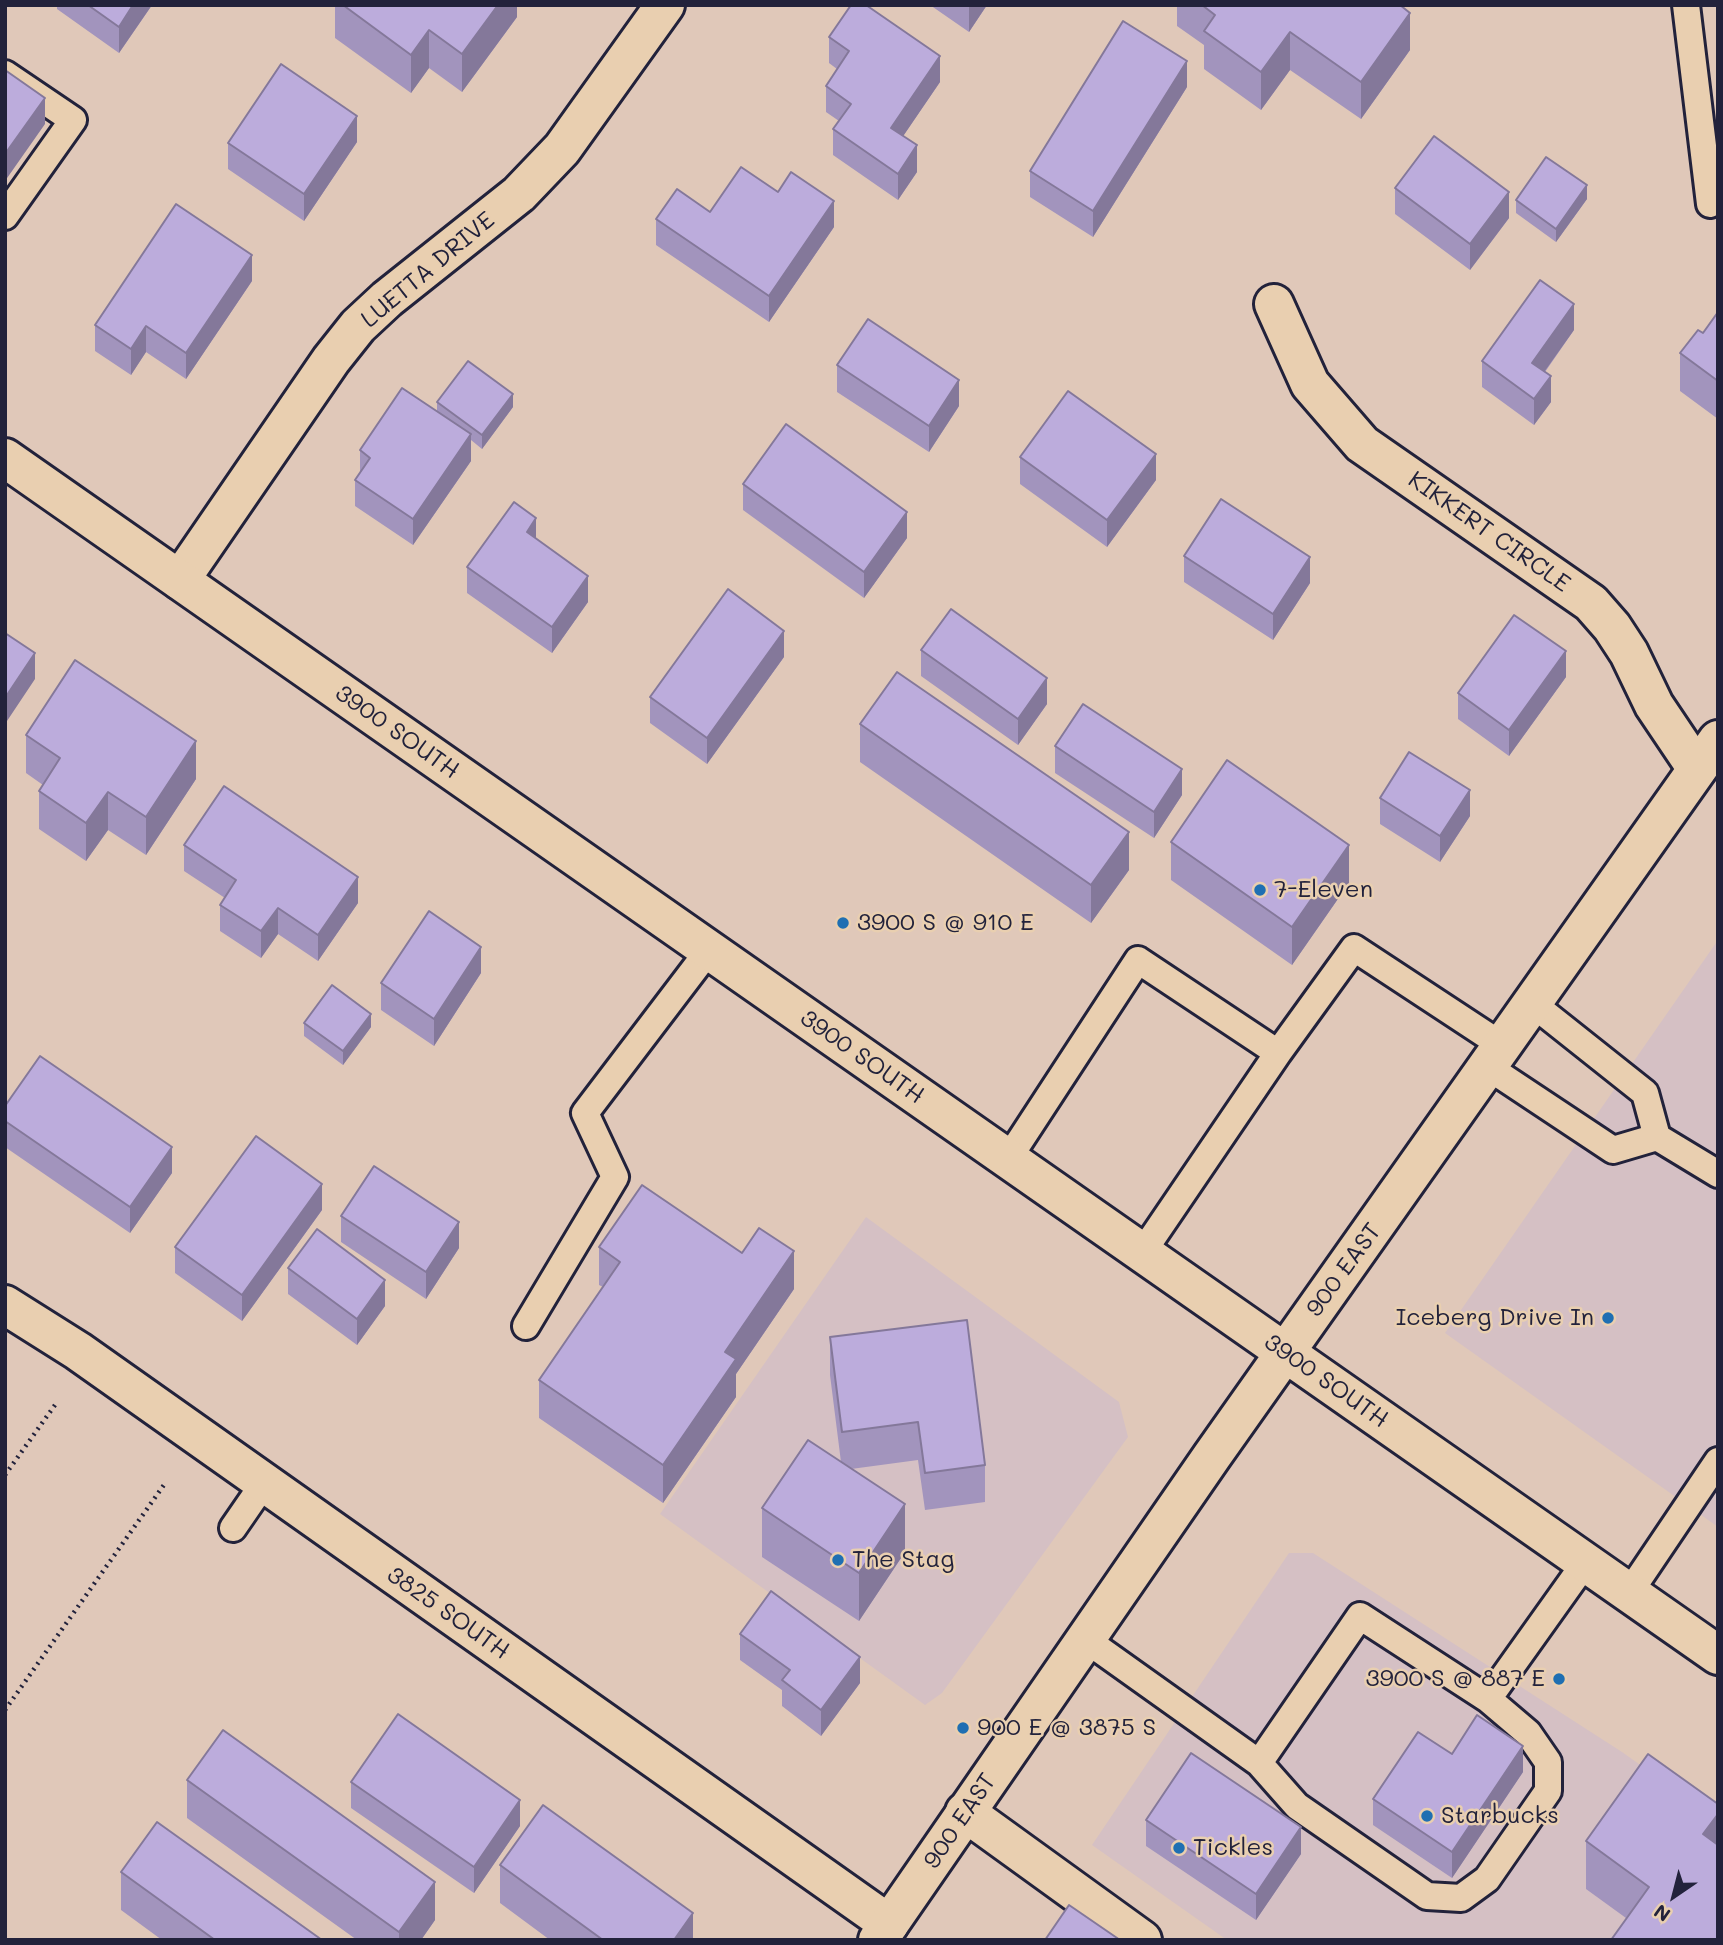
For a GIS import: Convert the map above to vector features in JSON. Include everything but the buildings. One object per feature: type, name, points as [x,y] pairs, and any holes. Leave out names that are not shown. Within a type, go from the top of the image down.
[{"type":"main road","name":"LUETTA DRIVE","points":[[180,580],[331,360],[358,326],[387,299],[519,194],[562,149],[665,5]]},
{"type":"main road","name":"KIKKERT CIRCLE","points":[[1274,304],[1311,384],[1362,444],[1591,603],[1618,635],[1654,705],[1708,755]]},
{"type":"main road","name":"3900 SOUTH","points":[[5,458],[1718,1655]]},
{"type":"main road","name":"900 EAST","points":[[883,1932],[1285,1353],[1708,755]]},
{"type":"main road","name":"3825 SOUTH","points":[[5,1306],[78,1351],[264,1483],[883,1932]]},
{"type":"main road","points":[[965,1812],[1142,1940]]},
{"type":"lane","points":[[1686,5],[1710,204]]},
{"type":"lane","points":[[5,74],[73,120],[5,216]]},
{"type":"lane","points":[[1142,1253],[1278,1053],[1354,948],[1613,1150],[1657,1137]]},
{"type":"lane","points":[[526,1326],[615,1177],[585,1113],[709,950]]},
{"type":"lane","points":[[1008,1159],[1138,960],[1278,1053]]},
{"type":"lane","points":[[1533,1004],[1645,1093],[1657,1137],[1718,1174]]},
{"type":"lane","points":[[1629,1593],[1718,1461]]},
{"type":"lane","points":[[233,1528],[264,1483]]},
{"type":"lane","points":[[1488,1699],[1585,1563]]},
{"type":"lane","points":[[1085,1639],[1259,1763],[1297,1806],[1427,1896],[1461,1898],[1487,1879],[1548,1791],[1548,1762],[1528,1733],[1488,1699],[1360,1616],[1259,1763]]},
{"type":"path","points":[[5,1475],[55,1405]]},
{"type":"path","points":[[5,1710],[166,1482]]},
{"type":"shaded area","points":[[1718,940],[1718,1527],[1445,1333]]},
{"type":"shaded area","points":[[866,1217],[1119,1402],[1128,1437],[942,1693],[925,1705],[660,1514]]},
{"type":"shaded area","points":[[1289,1553],[1313,1553],[1622,1752],[1718,1820],[1718,1940],[1227,1940],[1092,1845]]},
{"type":"place","name":"7-Eleven","points":[[1260,890]]},
{"type":"place","name":"3900 S @ 910 E","points":[[843,923]]},
{"type":"place","name":"Iceberg Drive In","points":[[1608,1318]]},
{"type":"place","name":"The Stag","points":[[838,1560]]},
{"type":"place","name":"3900 S @ 887 E","points":[[1559,1679]]},
{"type":"place","name":"900 E @ 3875 S","points":[[963,1728]]},
{"type":"place","name":"Starbucks","points":[[1427,1816]]},
{"type":"place","name":"Tickles","points":[[1179,1848]]}]
